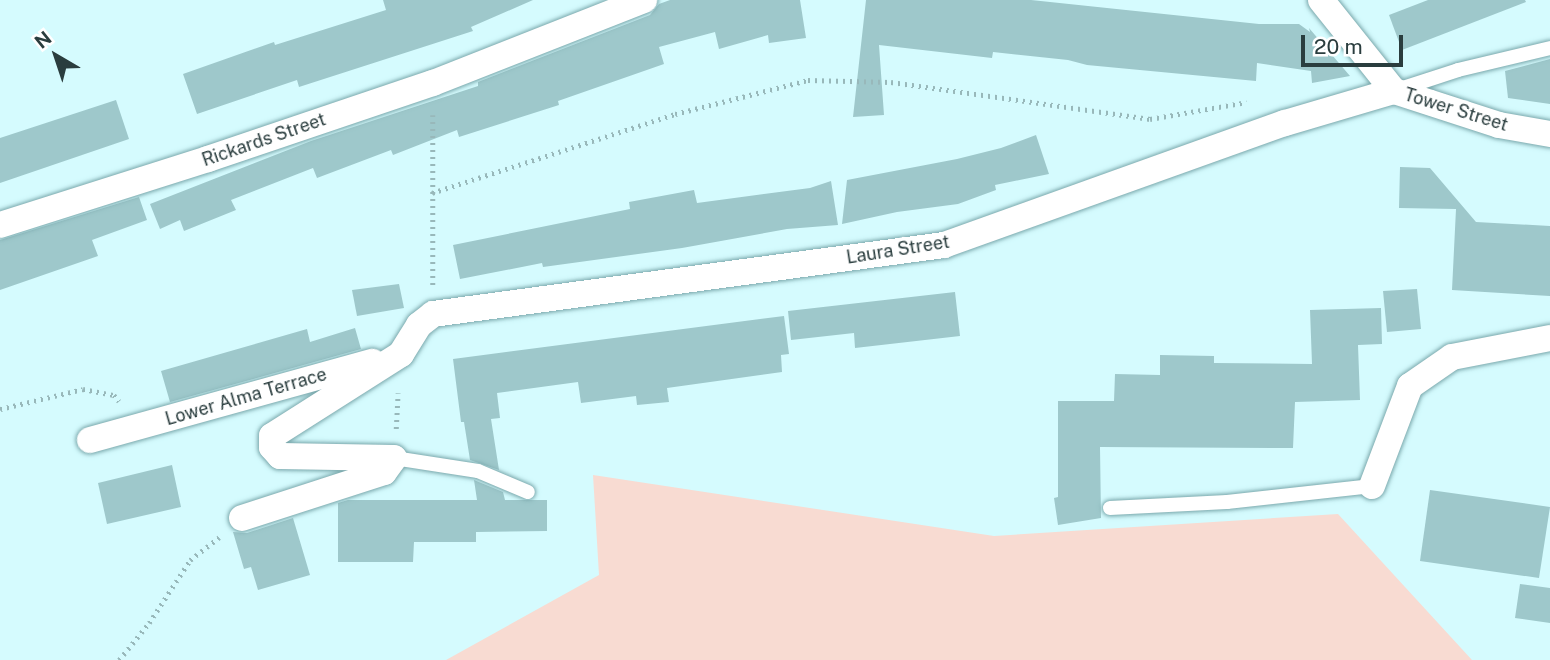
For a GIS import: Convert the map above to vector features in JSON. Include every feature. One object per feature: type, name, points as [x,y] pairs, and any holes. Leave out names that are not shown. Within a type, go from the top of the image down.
[{"type":"street","name":"Rickards Street","points":[[0,225],[208,159],[433,83],[644,0]]},
{"type":"street","name":"Tower Street","points":[[1321,0],[1394,91],[1499,125],[1550,134]]},
{"type":"street","name":"Laura Street","points":[[433,314],[944,245],[1285,124],[1394,91]]},
{"type":"street","points":[[394,458],[280,456],[272,447],[272,436],[401,354],[419,325],[433,314]]},
{"type":"street","points":[[1372,486],[1410,386],[1452,357],[1550,338]]},
{"type":"street","name":"Lower Alma Terrace","points":[[90,440],[401,354]]},
{"type":"street","points":[[242,518],[384,472],[394,458]]},
{"type":"lane","points":[[1394,91],[1458,70],[1550,48]]},
{"type":"lane","points":[[394,458],[478,471],[528,492]]},
{"type":"lane","points":[[1110,508],[1227,502],[1372,486]]},
{"type":"path","points":[[432,193],[674,114],[808,80],[891,82],[1150,119],[1254,100],[1285,124]]},
{"type":"path","points":[[433,83],[433,314]]},
{"type":"path","points":[[394,458],[401,354]]},
{"type":"path","points":[[0,409],[83,389],[114,396],[142,427]]},
{"type":"path","points":[[119,660],[149,623],[190,560],[242,518]]},
{"type":"shaded area","points":[[593,475],[994,536],[1338,514],[1472,660],[446,660],[599,575]]},
{"type":"building","points":[[383,0],[533,0],[471,27],[473,31],[299,87],[297,80],[197,114],[183,74],[274,42],[275,45],[386,10]]},
{"type":"building","points":[[670,0],[800,0],[806,38],[769,43],[768,35],[719,49],[715,32],[659,47],[664,64],[558,101],[559,105],[459,137],[457,130],[393,155],[391,150],[317,178],[313,168],[231,200],[236,210],[184,231],[180,220],[160,229],[150,204],[311,141],[478,86],[478,82],[650,15],[659,4]]},
{"type":"building","points":[[866,0],[1031,0],[1259,24],[1299,24],[1310,32],[1309,28],[1350,76],[1312,83],[1311,71],[1257,63],[1256,81],[1087,65],[1068,60],[993,52],[992,58],[879,45],[884,115],[853,117]]},
{"type":"building","points":[[1428,0],[1526,2],[1402,50],[1389,15]]},
{"type":"building","points":[[1550,59],[1550,104],[1508,98],[1505,71]]},
{"type":"building","points":[[116,100],[129,139],[0,183],[0,138]]},
{"type":"building","points":[[1036,135],[1049,174],[995,185],[996,190],[958,204],[897,212],[842,224],[847,180],[957,159],[1001,148]]},
{"type":"building","points":[[1400,167],[1430,168],[1476,222],[1550,226],[1550,296],[1452,290],[1456,209],[1399,208]]},
{"type":"building","points":[[831,181],[838,225],[787,229],[682,248],[543,267],[542,263],[460,279],[453,245],[630,209],[629,202],[694,190],[697,203],[810,188]]},
{"type":"building","points":[[139,197],[147,220],[92,240],[98,256],[0,290],[0,240]]},
{"type":"building","points":[[399,284],[404,308],[357,316],[352,290]]},
{"type":"building","points":[[1417,289],[1421,329],[1387,332],[1383,291]]},
{"type":"building","points":[[955,292],[960,336],[855,348],[854,333],[791,340],[788,311]]},
{"type":"building","points":[[1381,308],[1382,344],[1358,345],[1360,400],[1295,402],[1293,448],[1100,447],[1101,518],[1058,525],[1054,498],[1058,497],[1058,401],[1114,401],[1115,374],[1160,375],[1160,355],[1214,356],[1214,363],[1312,364],[1310,310]]},
{"type":"building","points":[[784,316],[789,354],[781,355],[782,372],[667,388],[669,402],[637,405],[636,396],[581,403],[578,382],[497,393],[500,418],[491,419],[499,470],[470,460],[464,422],[461,422],[453,359]]},
{"type":"building","points":[[355,328],[361,349],[170,402],[161,371],[307,329],[310,342]]},
{"type":"building","points":[[172,465],[181,507],[107,524],[98,483]]},
{"type":"building","points":[[474,480],[503,492],[505,500],[547,500],[547,531],[476,532],[476,542],[414,542],[413,562],[338,562],[338,503],[348,500],[477,500]]},
{"type":"building","points":[[1430,490],[1550,507],[1539,578],[1420,561]]},
{"type":"building","points":[[293,518],[310,575],[258,590],[251,567],[244,569],[233,532],[247,533]]},
{"type":"building","points":[[1520,584],[1550,588],[1550,623],[1515,618]]}]
